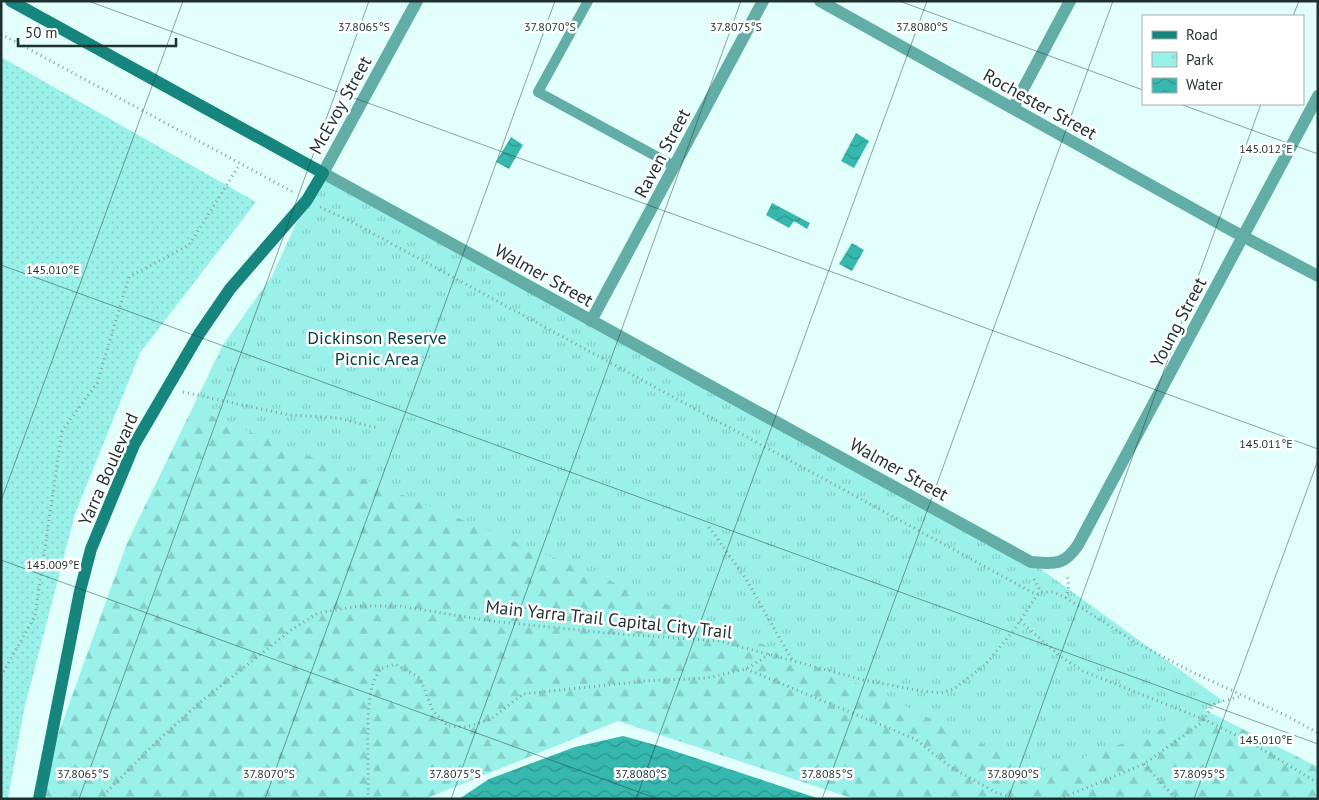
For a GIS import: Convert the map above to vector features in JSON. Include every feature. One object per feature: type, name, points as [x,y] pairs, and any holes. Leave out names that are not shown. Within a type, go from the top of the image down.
[{"type":"street","name":"Walmer Street","points":[[11,1],[1031,562],[1052,564],[1063,561]]},
{"type":"street","name":"McEvoy Street","points":[[323,173],[417,1]]},
{"type":"street","name":"Raven Street","points":[[591,320],[763,1]]},
{"type":"street","name":"Rochester Street","points":[[820,1],[1244,237],[1318,276]]},
{"type":"street","points":[[1013,108],[1070,1]]},
{"type":"street","name":"Young Street","points":[[1063,561],[1072,554],[1078,545],[1318,96]]},
{"type":"street","name":"Yarra Boulevard","points":[[39,799],[78,600],[91,548],[134,445],[199,334],[230,289],[307,200],[323,173]]},
{"type":"lane","points":[[588,1],[538,92],[674,166]]},
{"type":"path","points":[[1,34],[307,200],[350,221],[1037,595],[1041,592],[1053,592],[1066,598],[1136,642],[1192,672],[1318,733]]},
{"type":"path","points":[[1,676],[36,616],[62,431],[97,383],[129,276],[189,245],[240,164]]},
{"type":"path","points":[[166,388],[289,415],[338,418],[377,428]]},
{"type":"path","points":[[709,527],[746,579],[792,660]]},
{"type":"path","points":[[1063,561],[1069,586],[1066,598]]},
{"type":"path","name":"Main Yarra Trail Capital City Trail","points":[[100,799],[152,746],[197,705],[291,630],[318,613],[359,606],[399,606],[491,621],[607,633],[719,641],[864,680],[941,693],[954,689],[985,665],[1020,621],[1037,595]]},
{"type":"path","points":[[1020,621],[1060,656],[1083,671],[1204,719],[1250,742],[1318,783]]},
{"type":"path","points":[[366,799],[369,780],[372,686],[380,669],[395,664],[420,678],[433,711],[448,726],[467,727],[491,719],[523,694],[644,681],[707,678],[746,669],[770,654]]},
{"type":"path","points":[[746,669],[915,739],[952,768],[997,793],[1015,799]]},
{"type":"path","points":[[1059,799],[1144,764],[1177,742],[1204,719],[1215,703],[1243,696]]},
{"type":"path","points":[[1144,764],[1176,799]]},
{"type":"green space","points":[[1,57],[256,202],[140,353],[75,514],[24,710],[8,799],[1,799]]},
{"type":"green space","name":"Dickinson Reserve Picnic Area","points":[[323,173],[1031,562],[1223,701],[1176,724],[1041,773],[868,688],[193,408],[223,345],[272,276],[307,200]]},
{"type":"green space","points":[[223,345],[1179,697],[1318,767],[1318,799],[854,799],[618,721],[425,799],[35,799],[127,543]]},
{"type":"water","points":[[856,133],[869,141],[854,168],[841,161]]},
{"type":"water","points":[[511,137],[523,145],[509,169],[496,162]]},
{"type":"water","points":[[772,203],[810,223],[807,229],[794,221],[789,228],[766,215]]},
{"type":"water","points":[[852,243],[864,250],[852,271],[839,264]]},
{"type":"water","points":[[623,736],[820,799],[459,799],[489,779],[575,747]]}]
